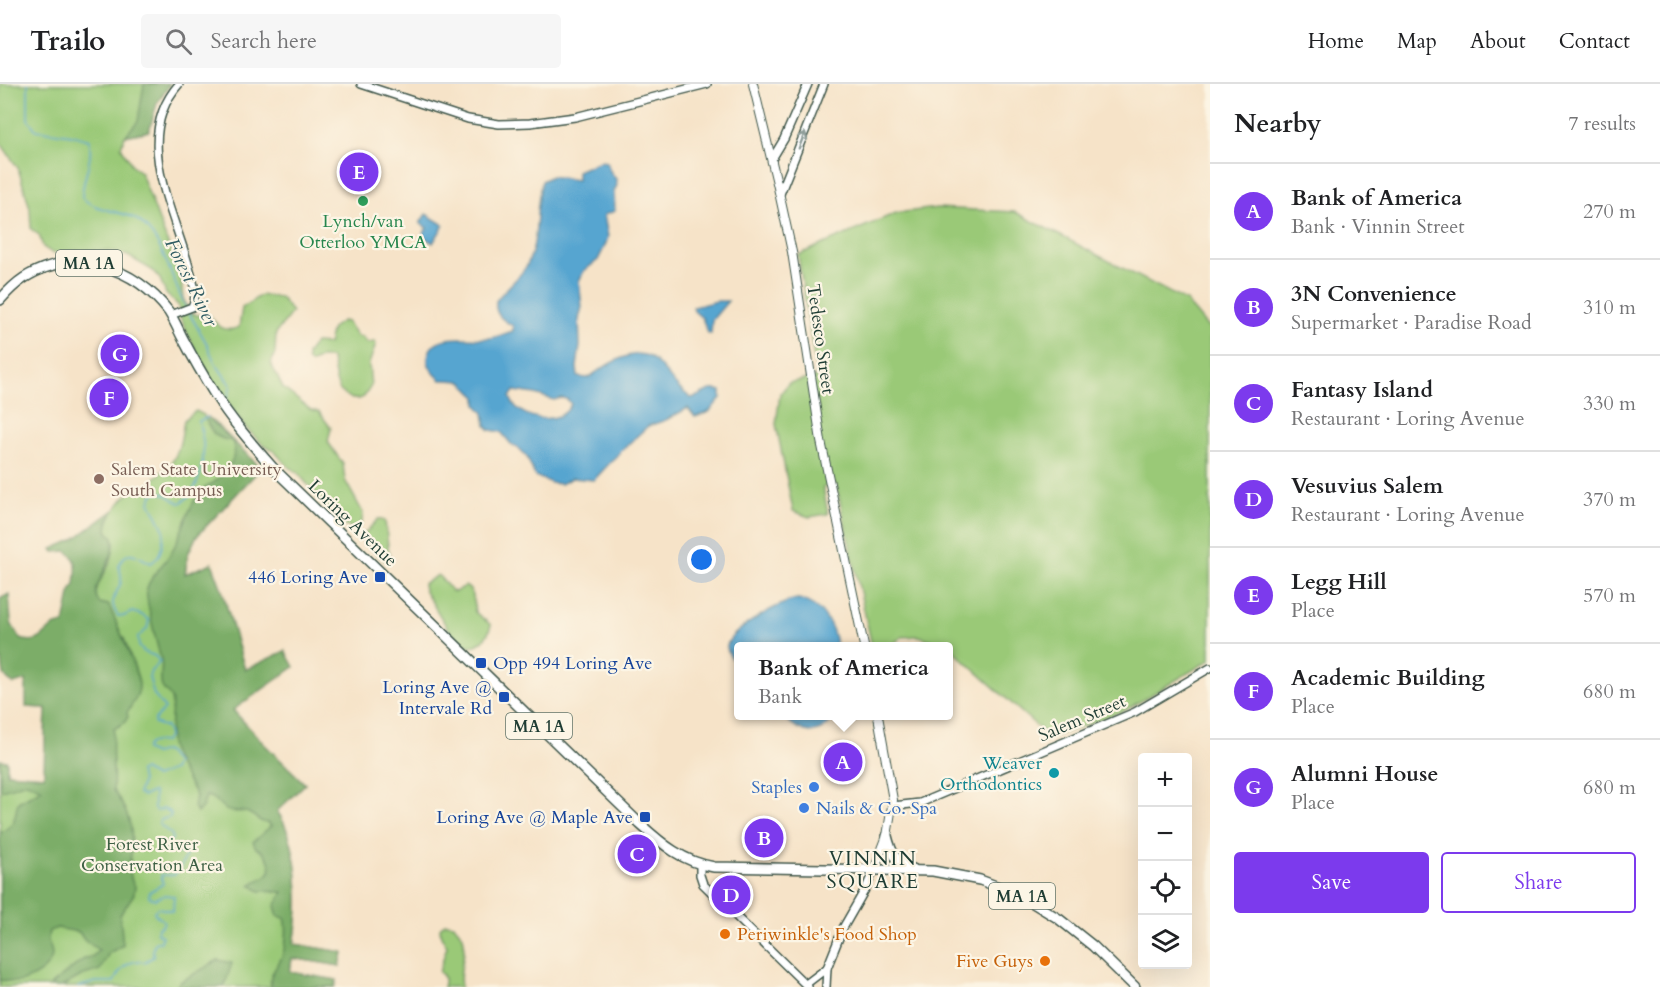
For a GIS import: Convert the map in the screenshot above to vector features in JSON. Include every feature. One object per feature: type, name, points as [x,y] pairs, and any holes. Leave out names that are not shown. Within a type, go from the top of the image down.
[{"type":"highway","name":"Loring Avenue","points":[[0,300],[24,278],[62,264],[85,262],[106,267],[132,278],[148,290],[176,314],[214,393],[239,429],[273,468],[474,665],[661,843],[678,855],[700,864]]},
{"type":"highway","points":[[887,836],[892,851],[900,863],[918,870]]},
{"type":"highway","name":"MA 1A","points":[[700,864],[729,868],[918,870],[945,872],[980,880],[1035,903],[1082,937],[1135,987]]},
{"type":"main road","points":[[176,314],[192,307],[195,299],[194,285],[165,191],[155,141],[161,110],[178,84]]},
{"type":"main road","points":[[361,84],[468,119],[500,124],[575,117],[707,84]]},
{"type":"main road","name":"Tedesco Street","points":[[753,84],[795,266],[821,441],[863,642]]},
{"type":"main road","points":[[772,159],[784,139],[808,84]]},
{"type":"main road","points":[[780,194],[824,84]]},
{"type":"main road","name":"Salem Street","points":[[893,806],[920,803],[1095,730],[1135,712],[1210,668]]},
{"type":"main road","points":[[826,987],[827,968],[843,928],[874,870],[887,836],[893,806],[893,792],[879,720]]},
{"type":"main road","points":[[700,864],[703,884],[807,986],[827,968]]},
{"type":"green space","points":[[0,84],[170,84],[157,103],[149,131],[125,136],[121,147],[132,165],[141,173],[181,278],[183,298],[190,313],[209,316],[219,326],[230,330],[239,327],[242,308],[261,295],[280,297],[292,312],[276,333],[275,353],[271,364],[283,388],[311,410],[319,412],[331,428],[328,442],[343,464],[345,480],[363,513],[362,522],[358,528],[341,524],[297,472],[273,450],[263,445],[244,426],[212,381],[188,335],[180,317],[178,305],[166,294],[160,279],[152,270],[116,252],[88,250],[52,253],[43,247],[39,235],[31,229],[30,208],[18,168],[0,142]]},
{"type":"green space","points":[[144,84],[170,84],[157,103],[149,131],[125,136],[138,121]]},
{"type":"green space","points":[[937,208],[1015,212],[1186,301],[1210,330],[1210,660],[1124,711],[1050,738],[953,651],[953,642],[936,642],[919,636],[902,637],[896,642],[871,642],[836,484],[823,487],[828,514],[809,517],[793,511],[776,424],[780,394],[789,383],[817,377],[798,255],[896,213]]},
{"type":"green space","points":[[342,321],[347,322],[357,336],[362,337],[367,343],[375,342],[376,344],[369,364],[371,386],[364,397],[359,399],[352,399],[340,391],[330,358],[320,358],[310,363],[307,360],[307,354],[315,343],[328,344],[332,328]]},
{"type":"green space","name":"Forest River Conservation Area","points":[[196,411],[213,421],[261,468],[196,537],[188,554],[185,574],[212,563],[245,670],[285,651],[294,667],[233,710],[305,784],[277,811],[290,841],[297,876],[298,912],[294,944],[343,952],[340,966],[292,958],[290,972],[337,980],[335,987],[0,987],[0,760],[7,761],[7,773],[44,776],[46,708],[26,707],[135,670],[124,638],[96,599],[97,588],[111,560],[114,548],[114,541],[107,529],[108,524],[114,512],[128,495],[138,489],[147,488],[171,463],[179,448],[184,420]]},
{"type":"green space","points":[[208,417],[261,468],[196,537],[188,554],[185,574],[212,563],[245,670],[285,651],[294,667],[233,710],[305,784],[277,811],[290,841],[297,876],[298,912],[294,944],[343,952],[340,966],[292,958],[290,972],[337,980],[335,987],[271,987],[271,977],[280,960],[285,942],[285,918],[278,916],[275,906],[283,892],[260,891],[250,885],[270,872],[268,860],[253,842],[271,826],[246,812],[228,811],[206,796],[203,806],[197,813],[194,806],[196,796],[171,748],[171,698],[161,684],[161,663],[149,612],[147,588],[172,551],[199,493],[223,474],[233,459],[232,441],[215,434],[205,418]]},
{"type":"green space","points":[[114,510],[108,522],[107,531],[113,537],[113,546],[99,581],[96,596],[99,603],[109,605],[139,681],[138,692],[127,713],[128,717],[124,723],[114,729],[112,752],[113,790],[130,824],[132,836],[130,868],[135,886],[134,894],[120,915],[123,945],[109,953],[100,970],[81,976],[62,987],[52,987],[51,985],[84,959],[93,956],[99,950],[84,940],[79,932],[57,928],[49,931],[48,942],[52,954],[51,960],[44,969],[20,981],[0,980],[0,833],[12,823],[18,802],[42,789],[27,782],[2,790],[0,788],[0,760],[7,761],[7,773],[44,776],[46,708],[26,707],[26,680],[14,684],[4,675],[0,659],[0,599],[9,594],[11,623],[20,639],[36,640],[55,625],[64,624],[71,589],[75,585],[76,566],[74,558],[67,551],[54,552],[52,549],[73,540]]},
{"type":"green space","points":[[378,519],[385,521],[390,562],[388,563],[363,541],[362,536]]},
{"type":"green space","points":[[438,575],[452,591],[455,592],[465,586],[469,588],[475,612],[491,625],[487,636],[478,644],[471,646],[458,640],[451,633],[425,592],[423,584]]},
{"type":"green space","points":[[445,923],[454,924],[463,936],[461,987],[443,987],[444,978],[439,972],[447,946],[441,936],[440,928]]},
{"type":"green space","points":[[218,960],[232,963],[224,987],[176,987],[180,982]]},
{"type":"water","points":[[600,161],[607,162],[617,185],[614,192],[615,211],[604,215],[608,237],[605,246],[598,260],[584,271],[579,281],[582,307],[579,319],[578,377],[588,378],[616,360],[641,354],[655,361],[691,398],[709,390],[716,390],[721,391],[721,398],[709,412],[695,417],[688,408],[666,420],[648,426],[594,480],[572,478],[561,484],[551,483],[535,476],[527,457],[501,432],[490,430],[486,426],[484,413],[477,405],[477,397],[463,382],[441,380],[431,370],[428,357],[431,348],[444,339],[482,339],[513,331],[513,326],[496,310],[496,301],[524,270],[531,255],[542,181],[551,176],[577,180],[577,171]],"holes":[[[514,391],[554,400],[567,399],[571,404],[566,412],[558,416],[539,418],[521,411],[510,397]]]},
{"type":"water","points":[[426,214],[444,225],[433,243],[422,236],[427,228],[420,223]]},
{"type":"water","points":[[717,301],[728,301],[712,320],[711,334],[708,333],[702,318],[693,307]]},
{"type":"water","points":[[799,599],[807,602],[820,611],[833,630],[836,642],[734,642],[734,661],[727,646],[737,632],[758,617],[792,600]]},
{"type":"water","points":[[787,720],[831,720],[822,729],[809,732]]},
{"type":"waterway","name":"Forest River","points":[[28,84],[28,119],[36,130],[89,140],[90,155],[82,198],[100,208],[134,218],[152,234],[165,258],[185,306]]},
{"type":"waterway","name":"Forest River","points":[[189,313],[214,361],[231,386],[227,398]]},
{"type":"waterway","name":"Forest River","points":[[78,987],[96,982],[114,982],[119,973],[130,963],[144,962],[153,957],[153,947],[156,942],[161,942],[162,936],[157,933],[158,928],[164,921],[154,911],[158,908],[173,911],[174,896],[165,895],[155,899],[149,897],[149,892],[163,884],[161,875],[174,875],[186,856],[184,853],[166,851],[165,845],[172,839],[172,835],[159,824],[160,820],[170,817],[171,813],[164,809],[156,811],[154,809],[154,793],[144,796],[138,794],[142,782],[140,771],[144,770],[155,777],[173,770],[176,763],[164,751],[155,754],[146,750],[150,743],[165,742],[169,735],[166,727],[154,723],[165,709],[154,695],[149,677],[151,671],[160,662],[139,646],[138,637],[147,629],[149,620],[132,612],[118,616],[113,601],[121,582],[119,566],[126,555],[133,554],[151,563],[160,553],[164,530],[150,502],[152,495],[163,493],[180,503],[192,492],[202,467],[203,441],[199,421],[208,417]]},
{"type":"place","name":"Legg Hill","points":[[359,172]]},
{"type":"place","name":"Lynch/van Otterloo YMCA","points":[[363,201]]},
{"type":"place","name":"Alumni House","points":[[120,354]]},
{"type":"place","name":"Academic Building","points":[[109,398]]},
{"type":"place","name":"Salem State University South Campus","points":[[99,479]]},
{"type":"place","name":"446 Loring Ave","points":[[380,577]]},
{"type":"place","name":"Opp 494 Loring Ave","points":[[481,663]]},
{"type":"place","name":"Loring Ave @ Intervale Rd","points":[[504,697]]},
{"type":"place","name":"Bank of America","points":[[843,762]]},
{"type":"place","name":"Weaver Orthodontics","points":[[1054,773]]},
{"type":"place","name":"Staples","points":[[814,787]]},
{"type":"place","name":"Nails & Co. Spa","points":[[804,808]]},
{"type":"place","name":"Loring Ave @ Maple Ave","points":[[645,817]]},
{"type":"place","name":"3N Convenience","points":[[764,838]]},
{"type":"place","name":"Fantasy Island","points":[[637,854]]},
{"type":"place","name":"Vesuvius Salem","points":[[731,895]]},
{"type":"place","name":"Periwinkle's Food Shop","points":[[725,934]]},
{"type":"place","name":"Five Guys","points":[[1045,961]]},
{"type":"district","name":"VINNIN SQUARE","points":[[873,870]]}]
